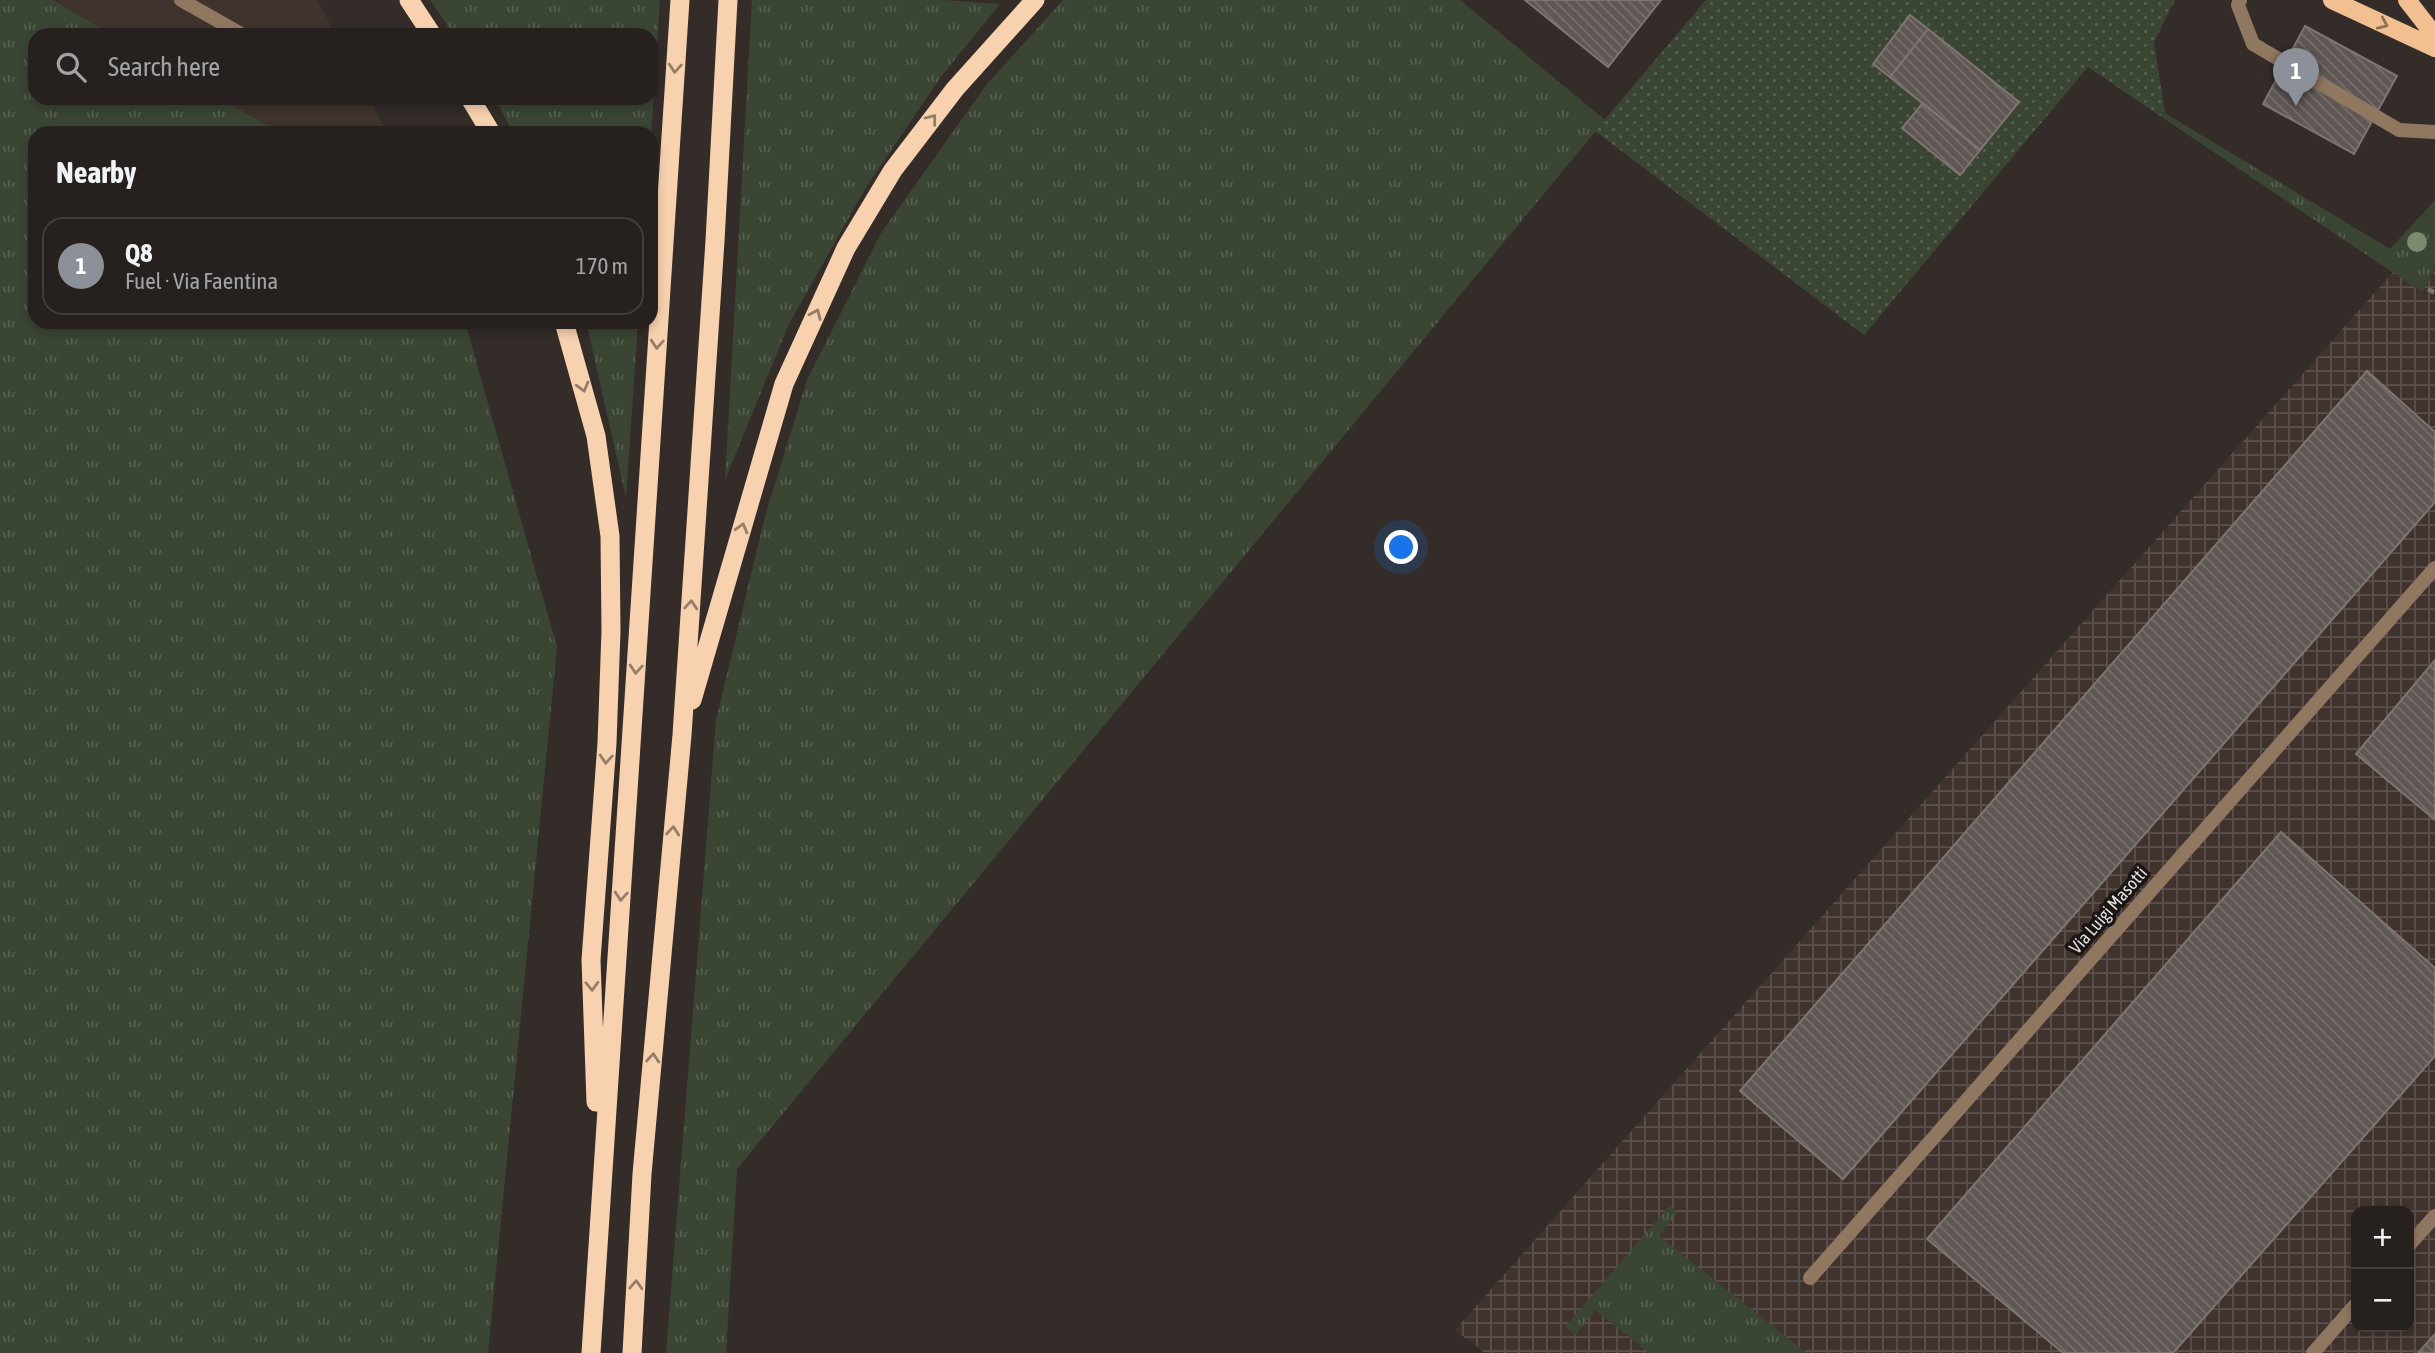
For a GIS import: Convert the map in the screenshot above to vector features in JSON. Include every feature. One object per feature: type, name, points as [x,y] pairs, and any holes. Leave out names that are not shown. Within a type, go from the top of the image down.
[{"type":"highway","points":[[409,0],[427,28]]},
{"type":"highway","points":[[591,1353],[680,0]]},
{"type":"highway","points":[[632,1353],[642,1174],[682,735],[728,0]]},
{"type":"highway","points":[[682,735],[784,384],[846,248],[893,170],[916,139],[955,89],[1035,0]]},
{"type":"highway","points":[[474,105],[487,126]]},
{"type":"highway","points":[[566,329],[596,436],[610,536],[611,631],[607,743],[591,960],[600,1208]]},
{"type":"main road","points":[[2332,0],[2435,48]]},
{"type":"main road","points":[[2407,0],[2435,36]]},
{"type":"street","points":[[181,0],[231,28]]},
{"type":"street","points":[[2240,0],[2238,5],[2253,44],[2399,130],[2435,132]]},
{"type":"street","name":"Via Luigi Masotti","points":[[1810,1278],[2435,568]]},
{"type":"street","points":[[2414,1239],[2435,1216]]},
{"type":"street","points":[[2313,1353],[2351,1310]]},
{"type":"path","points":[[2428,289],[2435,293]]},
{"type":"shaded area","points":[[53,0],[317,0],[332,28],[101,28]]},
{"type":"shaded area","points":[[232,105],[373,105],[384,126],[268,126]]},
{"type":"shaded area","points":[[2435,269],[2435,1353],[1485,1353],[1455,1330],[2393,272],[2422,292]]},
{"type":"green space","points":[[0,0],[53,0],[101,28],[28,28],[28,105],[232,105],[268,126],[28,126],[28,329],[467,329],[557,647],[488,1353],[0,1353]]},
{"type":"green space","points":[[430,0],[660,0],[658,30],[658,28],[449,28]]},
{"type":"green space","points":[[752,0],[944,0],[1000,4],[940,78],[865,189],[789,324],[725,480]]},
{"type":"green space","points":[[1063,0],[1460,0],[1605,120],[737,1169],[726,1353],[666,1353],[716,720],[765,516],[807,380],[881,233],[987,84]]},
{"type":"green space","points":[[1706,0],[2175,0],[2154,42],[2165,113],[2163,118],[2088,67],[1864,335],[1595,131]]},
{"type":"green space","points":[[499,105],[653,105],[652,126],[509,126]]},
{"type":"green space","points":[[2165,113],[2390,249],[2435,200],[2435,269],[2422,292],[2163,118]]},
{"type":"green space","points":[[638,329],[626,498],[588,330]]},
{"type":"green space","points":[[1670,1205],[1677,1213],[1659,1236],[1807,1353],[1649,1353],[1595,1310],[1576,1335],[1565,1327]]},
{"type":"building","points":[[1525,0],[1661,0],[1608,67]]},
{"type":"building","points":[[1910,15],[1928,29],[1890,77],[1873,64]]},
{"type":"building","points":[[2305,26],[2397,76],[2354,154],[2263,104]]},
{"type":"building","points":[[1928,29],[2019,102],[1980,150],[1890,77]]},
{"type":"building","points":[[1923,103],[1980,150],[1960,175],[1902,128]]},
{"type":"building","points":[[2367,371],[2435,432],[2435,502],[1843,1179],[1740,1091]]},
{"type":"building","points":[[2435,660],[2435,820],[2356,754]]},
{"type":"building","points":[[2281,832],[2435,968],[2435,1056],[2173,1353],[2063,1353],[1927,1239]]},
{"type":"building","points":[[2435,1334],[2435,1353],[2418,1353]]},
{"type":"place","name":"Q8","points":[[2296,106]]}]
